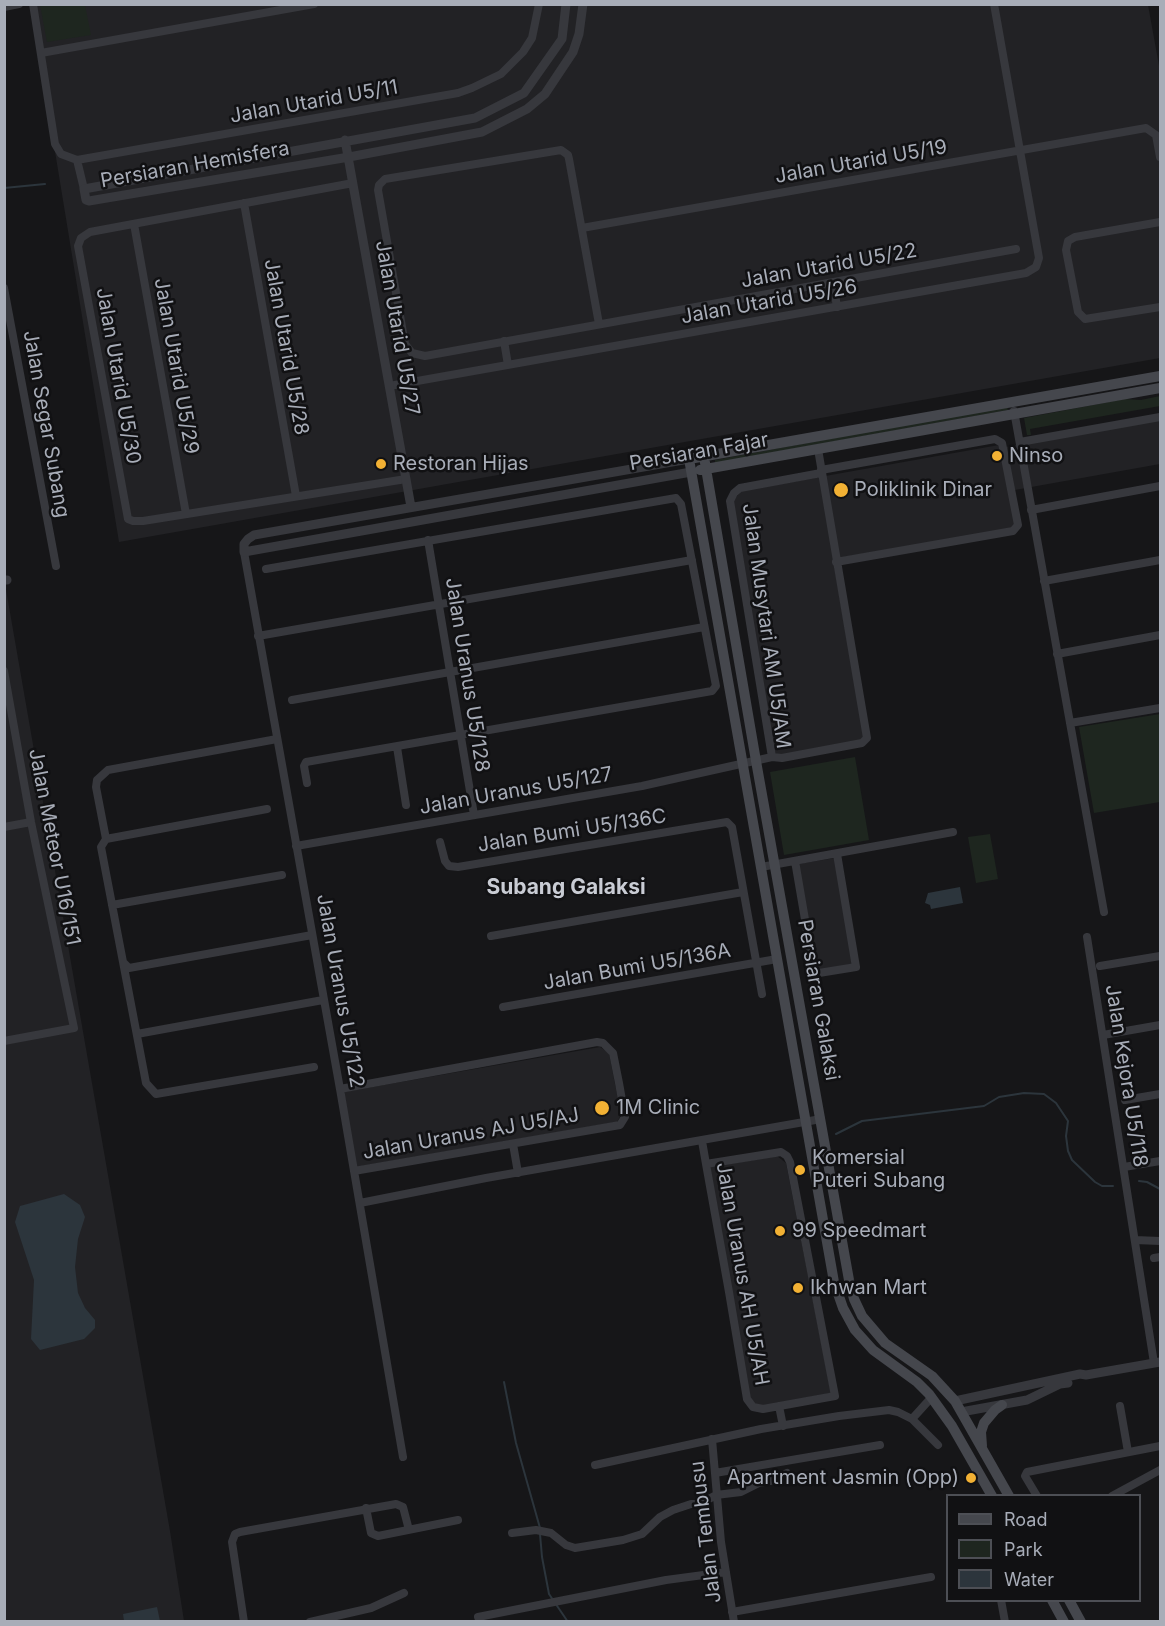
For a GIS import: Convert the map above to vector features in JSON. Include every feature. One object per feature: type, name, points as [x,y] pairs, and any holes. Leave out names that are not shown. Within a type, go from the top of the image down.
[{"type":"main road","name":"Persiaran Fajar","points":[[689,459],[1161,376]]},
{"type":"main road","name":"Persiaran Fajar","points":[[691,472],[1161,388]]},
{"type":"main road","name":"Persiaran Galaksi","points":[[704,457],[756,761],[854,1299],[862,1316],[885,1343],[932,1376],[983,1449],[1009,1494]]},
{"type":"main road","name":"Persiaran Galaksi","points":[[689,459],[834,1282],[843,1308],[855,1330],[873,1350],[917,1382],[931,1398],[952,1426],[991,1494]]},
{"type":"main road","points":[[917,1382],[932,1387],[956,1408],[956,1419],[969,1446],[968,1454]]},
{"type":"main road","points":[[983,1449],[981,1432],[984,1423],[994,1410],[1002,1405]]},
{"type":"main road","points":[[1053,1602],[1064,1622]]},
{"type":"main road","points":[[1070,1602],[1081,1622]]},
{"type":"street","points":[[4,7],[19,4]]},
{"type":"street","points":[[33,4],[55,144],[61,154],[77,160],[84,189]]},
{"type":"street","points":[[41,52],[314,4]]},
{"type":"street","name":"Jalan Utarid U5/11","points":[[77,160],[458,93],[501,74],[523,52],[532,38],[539,4]]},
{"type":"street","name":"Persiaran Hemisfera","points":[[566,4],[562,39],[524,93],[476,118],[84,189],[86,200],[348,157],[482,132],[527,109],[545,94],[573,52],[579,34],[583,4]]},
{"type":"street","points":[[994,4],[1020,151]]},
{"type":"street","name":"Jalan Utarid U5/19","points":[[582,228],[1146,128],[1156,135],[1161,157]]},
{"type":"street","name":"Jalan Utarid U5/27","points":[[345,140],[411,507]]},
{"type":"street","name":"Jalan Utarid U5/22","points":[[582,228],[568,155],[561,150],[385,179],[379,185],[378,190],[405,344],[412,353],[425,356],[1016,249]]},
{"type":"street","name":"Jalan Utarid U5/26","points":[[389,386],[1026,273],[1036,267],[1039,258],[1020,151]]},
{"type":"street","points":[[134,224],[353,183]]},
{"type":"street","name":"Jalan Utarid U5/28","points":[[244,203],[296,496]]},
{"type":"street","points":[[1161,222],[1075,237],[1068,241],[1066,250],[1078,312],[1085,319],[1161,307]]},
{"type":"street","name":"Jalan Utarid U5/30","points":[[134,224],[90,232],[81,238],[78,246],[129,519],[133,521],[186,514]]},
{"type":"street","name":"Jalan Utarid U5/29","points":[[134,224],[186,514]]},
{"type":"street","points":[[582,228],[598,324]]},
{"type":"street","points":[[833,282],[837,307]]},
{"type":"street","name":"Jalan Segar Subang","points":[[4,288],[56,566]]},
{"type":"street","points":[[504,341],[508,365]]},
{"type":"street","points":[[1012,401],[1104,912]]},
{"type":"street","points":[[1020,442],[1161,417]]},
{"type":"street","points":[[821,472],[995,439],[1002,443],[1018,525],[1013,531],[836,562]]},
{"type":"street","points":[[772,758],[783,758],[862,743],[867,738],[818,449]]},
{"type":"street","name":"Persiaran Fajar","points":[[689,459],[254,535],[244,544],[244,552],[691,472]]},
{"type":"street","name":"Jalan Musytari AM U5/AM","points":[[742,763],[772,758],[730,501],[740,488],[821,472]]},
{"type":"street","points":[[186,514],[406,479]]},
{"type":"street","points":[[1031,510],[1161,486]]},
{"type":"street","points":[[267,569],[676,498],[681,504],[692,560],[715,689],[712,691],[306,762],[304,765],[307,783]]},
{"type":"street","points":[[327,537],[405,517],[410,513],[411,507],[419,513],[426,514],[505,505]]},
{"type":"street","name":"Jalan Uranus U5/128","points":[[428,540],[474,815]]},
{"type":"street","name":"Jalan Uranus U5/122","points":[[244,552],[403,1457]]},
{"type":"street","points":[[258,636],[692,560]]},
{"type":"street","points":[[1044,580],[1161,560]]},
{"type":"street","points":[[292,700],[704,627]]},
{"type":"street","points":[[1057,654],[1161,635]]},
{"type":"street","name":"Jalan Meteor U16/151","points":[[4,671],[31,822],[74,1028],[4,1041]]},
{"type":"street","points":[[1070,723],[1161,708]]},
{"type":"street","points":[[106,839],[96,787],[97,780],[108,770],[277,739]]},
{"type":"street","points":[[397,747],[406,806]]},
{"type":"street","name":"Jalan Uranus U5/127","points":[[296,846],[642,786],[742,763]]},
{"type":"street","points":[[267,809],[106,839],[100,847],[126,965],[147,1083],[156,1094],[314,1067]]},
{"type":"street","points":[[4,827],[31,822]]},
{"type":"street","name":"Jalan Bumi U5/136C","points":[[440,842],[449,867],[458,867],[727,822],[732,827],[742,892]]},
{"type":"street","points":[[761,867],[953,832]]},
{"type":"street","points":[[795,861],[814,972],[856,967],[837,854]]},
{"type":"street","points":[[112,905],[282,875]]},
{"type":"street","points":[[490,936],[742,892],[762,994]]},
{"type":"street","points":[[126,965],[312,935]]},
{"type":"street","name":"Jalan Kejora U5/118","points":[[1087,937],[1135,1240],[1157,1362]]},
{"type":"street","points":[[1100,966],[1161,956]]},
{"type":"street","name":"Jalan Bumi U5/136A","points":[[503,1007],[777,959]]},
{"type":"street","points":[[137,1034],[323,1000]]},
{"type":"street","points":[[1103,1035],[1161,1025]]},
{"type":"street","name":"Jalan Uranus AJ U5/AJ","points":[[340,1089],[597,1042],[603,1043],[613,1053],[625,1117],[620,1125],[354,1172]]},
{"type":"street","points":[[1125,1100],[1161,1094]]},
{"type":"street","points":[[360,1203],[820,1119]]},
{"type":"street","name":"Jalan Uranus AH U5/AH","points":[[702,1141],[706,1164],[747,1399],[753,1407],[763,1409],[835,1396],[787,1156],[781,1152],[706,1164]]},
{"type":"street","points":[[513,1144],[518,1173]]},
{"type":"street","points":[[1124,1167],[1161,1161]]},
{"type":"street","points":[[1135,1240],[1161,1241]]},
{"type":"street","points":[[956,1408],[1080,1374],[1086,1375],[1157,1362]]},
{"type":"street","points":[[956,1408],[1002,1405],[1034,1398],[1060,1384],[1082,1380],[1086,1375]]},
{"type":"street","points":[[912,1419],[931,1398]]},
{"type":"street","points":[[779,1406],[783,1426]]},
{"type":"street","points":[[1120,1406],[1128,1452]]},
{"type":"street","points":[[595,1465],[712,1439],[889,1410],[912,1419],[938,1445]]},
{"type":"street","name":"Jalan Tembusu","points":[[712,1439],[716,1496],[734,1622]]},
{"type":"street","points":[[715,1473],[880,1445]]},
{"type":"street","points":[[1036,1494],[1025,1476],[1027,1472],[1161,1446]]},
{"type":"street","points":[[1116,1494],[1161,1470]]},
{"type":"street","points":[[512,1533],[536,1530],[551,1533],[566,1545],[575,1548],[623,1540],[642,1534],[660,1517],[673,1510],[691,1504],[700,1504],[716,1496],[741,1492],[759,1483],[775,1480],[787,1473]]},
{"type":"street","points":[[244,1622],[232,1542],[235,1534],[366,1508],[400,1504],[403,1507],[409,1530]]},
{"type":"street","points":[[366,1508],[370,1530],[374,1535],[458,1520]]},
{"type":"street","points":[[478,1617],[666,1580],[726,1572]]},
{"type":"street","points":[[732,1611],[931,1577]]},
{"type":"street","points":[[310,1622],[371,1608],[404,1593]]},
{"type":"street","points":[[1001,1602],[1005,1622]]},
{"type":"shaded area","points":[[31,5],[1148,5],[1160,71],[1160,358],[119,542]]},
{"type":"shaded area","points":[[1160,419],[1160,464],[1009,491],[1015,524],[1013,528],[833,559],[864,737],[860,741],[782,755],[774,754],[733,501],[741,491]]},
{"type":"shaded area","points":[[4,578],[170,1531],[184,1621],[5,1621]]},
{"type":"shaded area","points":[[835,858],[853,964],[819,970],[816,969],[798,864]]},
{"type":"shaded area","points":[[600,1047],[609,1053],[621,1115],[617,1122],[356,1167],[344,1092]]},
{"type":"shaded area","points":[[777,1156],[786,1163],[831,1393],[763,1406],[755,1404],[750,1398],[710,1167]]},
{"type":"green space","points":[[40,5],[85,5],[91,35],[47,42]]},
{"type":"green space","points":[[1160,396],[1160,406],[1030,429],[1031,435],[1027,435],[1024,418],[1125,399],[1141,400]]},
{"type":"green space","points":[[1007,406],[1008,410],[715,463],[715,460]]},
{"type":"green space","points":[[1160,714],[1160,802],[1094,813],[1079,727]]},
{"type":"green space","points":[[855,757],[869,840],[784,855],[770,772]]},
{"type":"green space","points":[[990,834],[998,879],[976,883],[968,837]]},
{"type":"water","points":[[960,887],[963,903],[931,909],[930,905],[925,903],[928,893]]},
{"type":"water","points":[[64,1194],[80,1205],[85,1217],[78,1239],[75,1267],[78,1293],[85,1308],[95,1320],[95,1328],[84,1339],[40,1350],[31,1339],[34,1280],[15,1222],[20,1206]]},
{"type":"water","points":[[157,1607],[160,1621],[124,1621],[123,1614]]},
{"type":"waterway","points":[[4,188],[45,184]]},
{"type":"waterway","points":[[836,1134],[862,1121],[984,1106],[999,1097],[1024,1093],[1044,1094],[1056,1103],[1068,1121],[1066,1136],[1072,1160],[1095,1182],[1102,1186],[1113,1186]]},
{"type":"waterway","points":[[1139,1181],[1147,1182],[1160,1189]]},
{"type":"waterway","points":[[504,1382],[516,1443],[540,1528]]},
{"type":"waterway","points":[[540,1534],[549,1594],[568,1622]]},
{"type":"place","name":"Ninso","points":[[997,456]]},
{"type":"place","name":"Restoran Hijas","points":[[381,464]]},
{"type":"place","name":"Poliklinik Dinar","points":[[841,490]]},
{"type":"place","name":"1M Clinic","points":[[602,1108]]},
{"type":"place","name":"Komersial Puteri Subang","points":[[800,1170]]},
{"type":"place","name":"99 Speedmart","points":[[780,1231]]},
{"type":"place","name":"Ikhwan Mart","points":[[798,1288]]},
{"type":"place","name":"Apartment Jasmin (Opp)","points":[[971,1478]]},
{"type":"district","name":"Subang Galaksi","points":[[566,888]]}]
